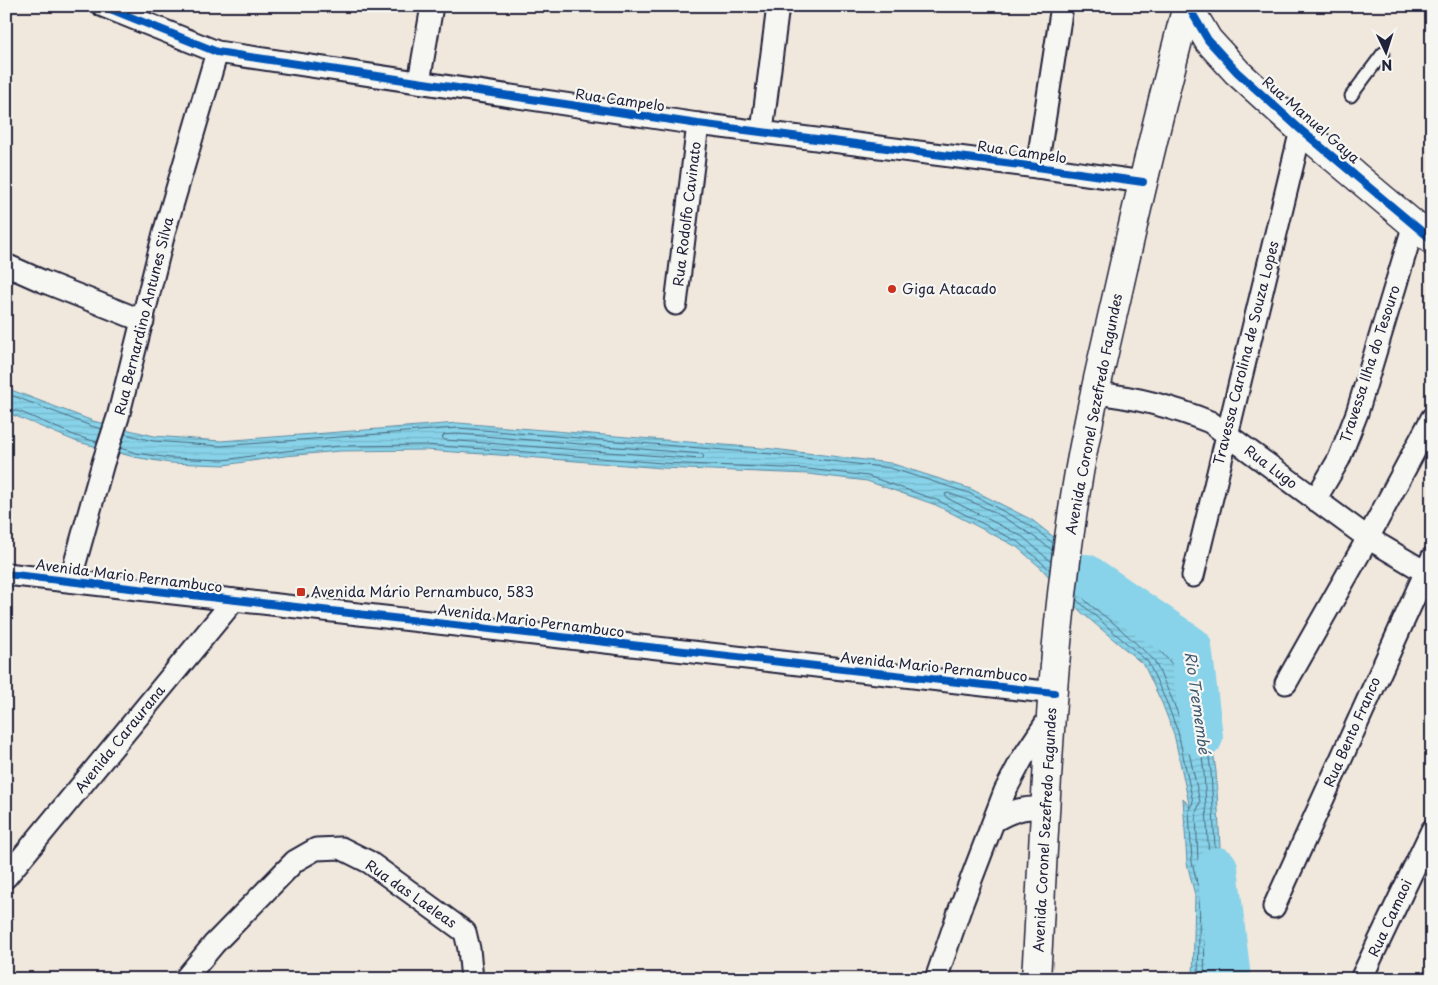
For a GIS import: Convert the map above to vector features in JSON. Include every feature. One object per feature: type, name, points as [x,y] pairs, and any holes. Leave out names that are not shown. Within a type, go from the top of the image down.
[{"type":"main road","name":"Rua Manuel Gaya","points":[[1187,6],[1208,40],[1227,61],[1301,130],[1423,232]]},
{"type":"main road","name":"Avenida Coronel Sezefredo Fagundes","points":[[1036,979],[1053,703],[1060,614],[1071,523],[1095,393],[1143,182],[1187,6]]},
{"type":"street","name":"Rua Campelo","points":[[103,6],[218,52],[698,124],[1143,182]]},
{"type":"street","points":[[419,82],[432,6]]},
{"type":"street","points":[[762,131],[778,6]]},
{"type":"street","points":[[1037,167],[1062,6]]},
{"type":"street","name":"Rua Bernardino Antunes Silva","points":[[70,581],[118,417],[164,233],[218,52]]},
{"type":"street","name":"Rua Rodolfo Cavinato","points":[[676,304],[698,124]]},
{"type":"street","name":"Travessa Carolina de Souza Lopes","points":[[1193,576],[1301,130]]},
{"type":"street","name":"Travessa Ilha do Tesouro","points":[[1315,500],[1339,459],[1423,232]]},
{"type":"street","points":[[6,265],[143,320]]},
{"type":"street","name":"Rua Lugo","points":[[1095,393],[1121,396],[1185,412],[1210,422],[1368,538],[1429,569]]},
{"type":"street","points":[[1286,683],[1368,538],[1432,418]]},
{"type":"street","name":"Rua Bento Franco","points":[[1274,907],[1429,569]]},
{"type":"street","name":"Avenida Mario Pernambuco","points":[[6,574],[234,600],[1053,703]]},
{"type":"street","name":"Avenida Caraurana","points":[[6,877],[234,600]]},
{"type":"street","points":[[936,979],[961,906],[1005,791],[1053,703]]},
{"type":"street","points":[[994,821],[1009,812],[1029,807],[1046,808]]},
{"type":"street","name":"Rua Camaoi","points":[[1361,979],[1429,842]]},
{"type":"street","name":"Rua das Laeleas","points":[[185,979],[214,944],[295,861],[316,849],[341,848],[369,862],[465,932],[472,979]]},
{"type":"lane","points":[[1351,96],[1384,52]]},
{"type":"water","points":[[6,388],[93,421],[154,436],[221,441],[458,423],[773,449],[890,463],[971,489],[1032,520],[1074,553],[1127,601],[1170,645],[1188,665],[1198,684],[1209,721],[1216,772],[1227,979],[1193,979],[1195,895],[1187,863],[1183,798],[1190,808],[1174,734],[1144,665],[1081,612],[1041,568],[1017,547],[936,505],[867,481],[808,474],[662,468],[425,450],[340,451],[285,456],[224,465],[170,463],[134,457],[75,441],[6,412]]},
{"type":"waterway","name":"Rio Tremembé","points":[[1086,575],[1191,647],[1202,737]]},
{"type":"waterway","name":"Rio Tremembé","points":[[1217,868],[1230,979]]},
{"type":"cycle path","points":[[103,6],[217,52],[698,124],[1143,182]]},
{"type":"cycle path","points":[[1188,6],[1208,40],[1237,72],[1301,130],[1432,240]]},
{"type":"cycle path","points":[[6,574],[1054,693]]},
{"type":"place","name":"Giga Atacado","points":[[892,289]]},
{"type":"place","name":"Avenida Mário Pernambuco, 583","points":[[301,592]]}]
